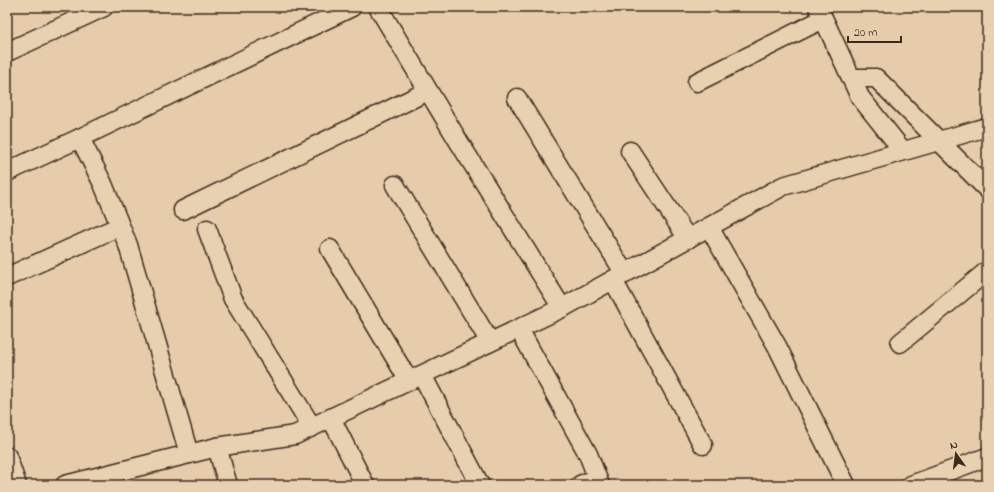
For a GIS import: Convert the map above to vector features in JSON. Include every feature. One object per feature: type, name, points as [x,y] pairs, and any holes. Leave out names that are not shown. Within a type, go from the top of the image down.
[{"type":"street","points":[[7,52],[104,7]]},
{"type":"street","points":[[7,172],[352,7]]},
{"type":"street","points":[[378,7],[562,308]]},
{"type":"street","points":[[697,82],[820,13],[860,97],[903,151]]},
{"type":"street","points":[[851,78],[876,78],[987,189]]},
{"type":"street","points":[[183,210],[428,91]]},
{"type":"street","points":[[517,98],[619,277],[703,445]]},
{"type":"street","points":[[65,485],[190,454],[295,435],[562,308],[783,186],[987,127]]},
{"type":"street","points":[[80,138],[102,184],[128,245],[190,454]]},
{"type":"street","points":[[630,151],[688,239]]},
{"type":"street","points":[[395,185],[490,342]]},
{"type":"street","points":[[7,278],[120,226]]},
{"type":"street","points":[[709,227],[777,346],[846,485]]},
{"type":"street","points":[[207,229],[233,299],[312,427]]},
{"type":"street","points":[[330,249],[416,378],[480,485]]},
{"type":"street","points":[[900,343],[987,271]]},
{"type":"street","points":[[520,329],[588,454],[598,481],[580,485]]},
{"type":"street","points":[[330,418],[365,485]]},
{"type":"street","points":[[218,448],[228,485]]},
{"type":"street","points":[[7,456],[17,485]]},
{"type":"street","points":[[911,485],[987,457]]}]
